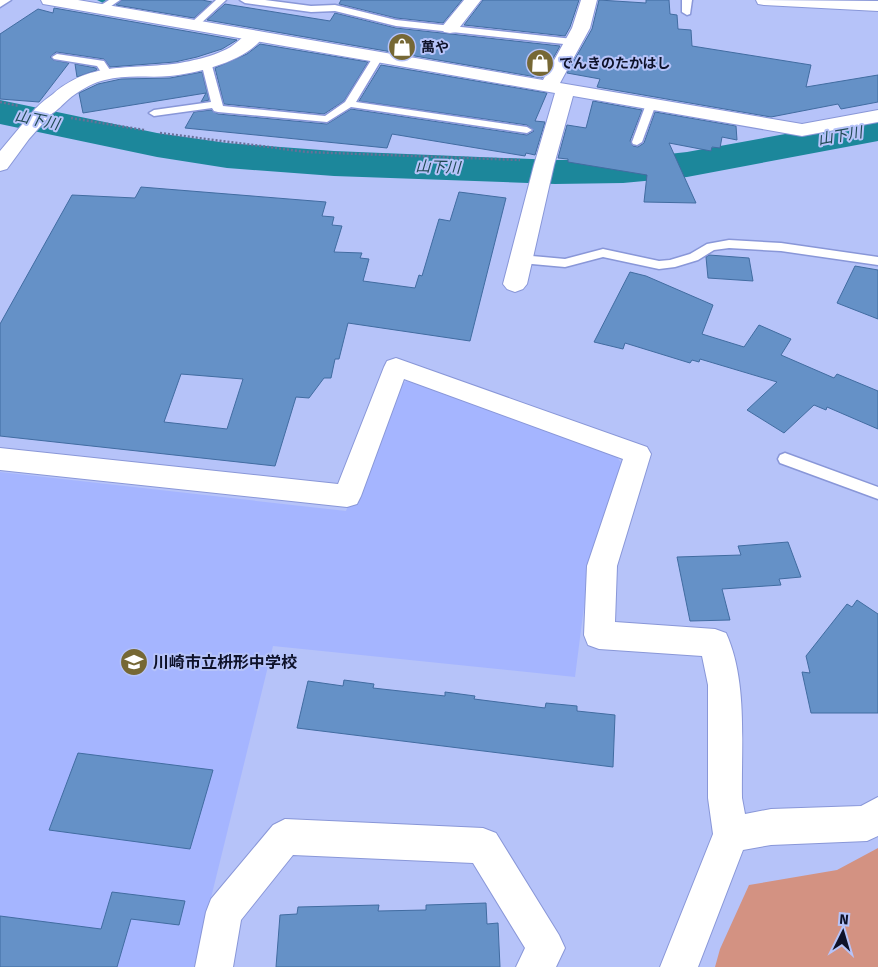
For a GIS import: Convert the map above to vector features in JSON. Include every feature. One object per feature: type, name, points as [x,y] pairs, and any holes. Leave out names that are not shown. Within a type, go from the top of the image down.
[{"type":"street","points":[[49,0],[109,4],[255,36],[802,130],[878,116]]},
{"type":"street","points":[[450,28],[473,0]]},
{"type":"street","points":[[515,284],[543,169],[558,88],[573,42],[581,28],[589,0]]},
{"type":"street","points":[[764,0],[878,6]]},
{"type":"street","points":[[0,165],[39,115],[68,90],[82,82],[107,73],[171,70],[206,62],[233,53],[255,36]]},
{"type":"street","points":[[0,459],[348,496],[396,367],[638,454],[602,566],[599,635],[715,643],[724,685],[725,798],[731,834],[679,967]]},
{"type":"street","points":[[731,834],[771,827],[867,823],[878,814]]},
{"type":"street","points":[[214,967],[224,912],[285,837],[483,846],[546,948],[536,967]]},
{"type":"lane","points":[[0,4],[6,0]]},
{"type":"lane","points":[[195,24],[221,0]]},
{"type":"lane","points":[[245,0],[311,9],[334,8],[396,23],[573,42]]},
{"type":"lane","points":[[686,0],[687,12]]},
{"type":"lane","points":[[57,57],[100,63],[107,73]]},
{"type":"lane","points":[[206,62],[218,109],[326,119],[349,104],[378,57]]},
{"type":"lane","points":[[154,113],[217,104]]},
{"type":"lane","points":[[349,104],[527,130]]},
{"type":"lane","points":[[638,142],[651,104]]},
{"type":"lane","points":[[521,259],[565,263],[603,253],[659,265],[671,264],[694,257],[711,248],[730,244],[782,247],[878,261]]},
{"type":"lane","points":[[785,459],[878,493]]},
{"type":"path","points":[[0,102],[39,115],[151,132]]},
{"type":"path","points":[[159,133],[307,152],[543,169]]},
{"type":"shaded area","name":"川崎市立枡形中学校","points":[[407,381],[615,455],[624,466],[588,575],[575,677],[273,646],[194,967],[0,967],[0,472],[346,511],[396,386]]},
{"type":"shaded area","points":[[878,848],[878,967],[715,967],[720,949],[749,885],[837,870]]},
{"type":"building","points":[[122,0],[202,0],[212,2],[194,18],[116,5]]},
{"type":"building","points":[[341,0],[462,0],[443,23],[396,18],[339,4]]},
{"type":"building","points":[[483,0],[579,0],[565,36],[464,25]]},
{"type":"building","points":[[599,0],[646,3],[646,0],[669,0],[670,14],[677,15],[678,29],[691,30],[692,46],[811,65],[806,87],[878,75],[878,102],[841,109],[838,104],[771,117],[597,87],[600,79],[567,73],[592,29]]},
{"type":"building","points":[[225,4],[330,21],[335,13],[396,28],[560,46],[542,78],[207,20]]},
{"type":"building","points":[[54,8],[237,40],[222,49],[175,62],[110,67],[104,59],[56,52],[50,57],[53,60],[69,63],[39,102],[0,99],[0,34],[38,9],[53,13]]},
{"type":"building","points":[[260,44],[368,62],[344,101],[324,114],[224,104],[215,68],[247,54]]},
{"type":"building","points":[[75,64],[96,68],[97,70],[77,77]]},
{"type":"building","points":[[381,65],[547,93],[535,121],[545,122],[535,155],[526,153],[525,156],[392,134],[387,148],[185,128],[194,112],[211,110],[218,114],[327,124],[351,109],[527,135],[534,131],[527,125],[359,101]]},
{"type":"building","points":[[202,72],[209,100],[201,102],[206,93],[83,113],[79,93],[98,84],[121,79],[170,78]]},
{"type":"building","points":[[593,101],[642,110],[630,141],[633,146],[638,147],[644,143],[655,112],[736,126],[737,140],[722,137],[720,148],[712,147],[711,151],[669,143],[696,203],[644,202],[647,175],[568,162],[568,159],[558,158],[567,125],[586,128]]},
{"type":"building","points":[[141,187],[326,202],[322,216],[334,217],[332,225],[342,226],[334,252],[362,253],[360,258],[369,259],[363,281],[415,288],[419,275],[422,276],[439,219],[450,221],[459,192],[506,198],[470,341],[348,323],[339,359],[335,359],[331,378],[324,378],[309,398],[296,397],[275,466],[0,436],[0,324],[72,195],[135,198]],"holes":[[[181,374],[243,379],[227,429],[164,422]]]},
{"type":"building","points":[[709,255],[749,258],[753,281],[708,278],[706,257]]},
{"type":"building","points":[[855,266],[878,270],[878,319],[837,303]]},
{"type":"building","points":[[630,272],[646,276],[713,305],[702,334],[744,347],[759,325],[791,339],[781,355],[834,378],[837,374],[878,391],[878,429],[827,407],[826,410],[814,405],[784,433],[747,410],[777,382],[700,359],[699,362],[692,360],[690,363],[625,343],[623,349],[594,342]]},
{"type":"building","points":[[788,542],[801,577],[779,579],[781,585],[722,589],[730,620],[690,621],[677,557],[741,555],[738,546]]},
{"type":"building","points":[[857,600],[878,614],[878,713],[811,713],[802,672],[810,673],[806,656],[847,604],[852,607]]},
{"type":"building","points":[[344,680],[374,684],[373,688],[445,696],[445,692],[475,696],[474,699],[545,708],[546,703],[577,706],[577,711],[615,715],[613,767],[297,728],[308,681],[343,686]]},
{"type":"building","points":[[78,753],[213,770],[190,849],[49,830]]},
{"type":"building","points":[[112,892],[185,901],[179,925],[131,919],[117,967],[0,967],[0,916],[101,929]]},
{"type":"building","points":[[486,903],[487,924],[498,923],[500,967],[276,967],[280,915],[297,914],[298,907],[379,905],[378,911],[426,910],[426,905]]},
{"type":"waterway","points":[[100,0],[105,2]]},
{"type":"waterway","name":"山下川","points":[[0,112],[157,145],[227,156],[334,163],[555,172],[623,171],[687,165],[878,129]]},
{"type":"place","name":"萬や","points":[[402,47]]},
{"type":"place","name":"でんきのたかはし","points":[[540,63]]},
{"type":"place","name":"川崎市立枡形中学校","points":[[134,662]]}]
